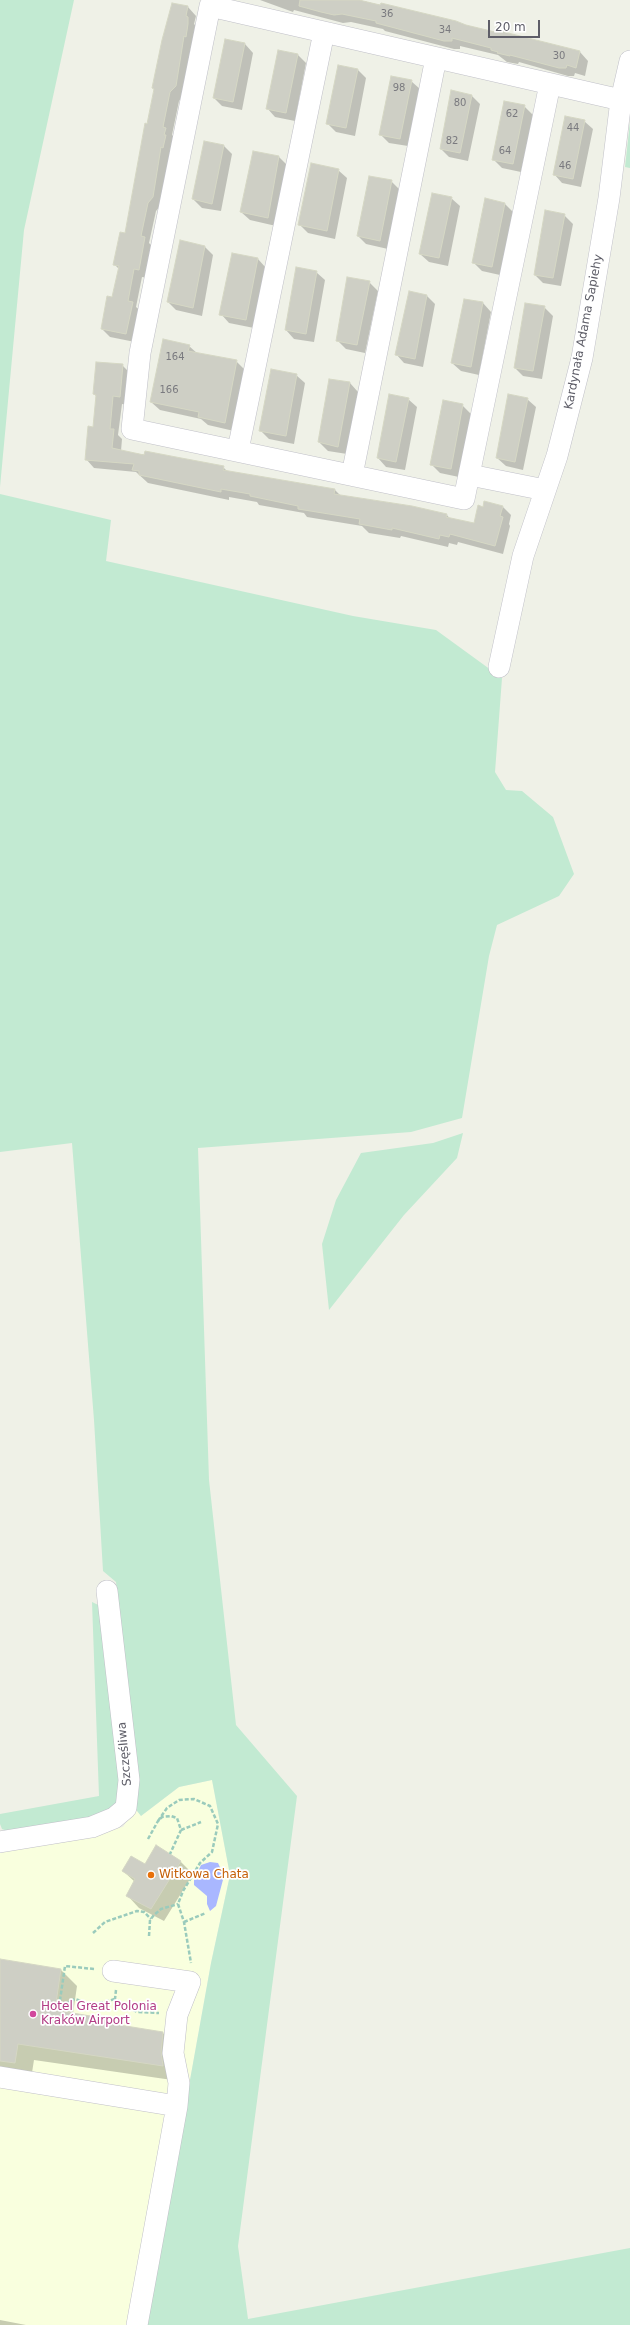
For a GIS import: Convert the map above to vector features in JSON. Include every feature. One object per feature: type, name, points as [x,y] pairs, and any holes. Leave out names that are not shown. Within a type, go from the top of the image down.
[{"type":"street","points":[[550,84],[464,499],[238,450],[132,429],[140,353],[210,6],[621,100]]},
{"type":"street","points":[[238,450],[324,32]]},
{"type":"street","points":[[352,475],[436,58]]},
{"type":"street","name":"Kardynała Adama Sapiehy","points":[[499,667],[523,556],[557,456],[582,358],[608,198],[621,100],[630,62]]},
{"type":"street","points":[[470,474],[545,490]]},
{"type":"street","name":"Szczęśliwa","points":[[0,1842],[92,1827],[114,1818],[126,1808],[129,1780],[107,1591]]},
{"type":"street","points":[[115,1972],[190,1982],[177,2014],[172,2053],[179,2083],[177,2106],[137,2325]]},
{"type":"street","points":[[0,2077],[177,2106]]},
{"type":"path","points":[[148,1839],[167,1808],[179,1800],[194,1799],[210,1806],[218,1824],[212,1852],[200,1863],[183,1892],[178,1904],[184,1922],[191,1960],[190,1982]]},
{"type":"path","points":[[158,1821],[162,1817],[171,1816],[180,1823],[181,1830],[170,1854]]},
{"type":"path","points":[[181,1830],[201,1822]]},
{"type":"path","points":[[149,1936],[151,1919],[161,1909],[178,1904]]},
{"type":"path","points":[[93,1932],[105,1922],[137,1910],[144,1912],[151,1919]]},
{"type":"path","points":[[184,1922],[206,1912]]},
{"type":"path","points":[[115,1999],[115,1972],[65,1966],[58,2007],[75,1999],[93,2005],[115,1999],[137,2012],[158,2011],[176,2027]]},
{"type":"shaded area","points":[[0,0],[74,0],[24,230],[0,487]]},
{"type":"shaded area","points":[[630,122],[630,168],[625,167]]},
{"type":"shaded area","points":[[0,494],[111,520],[106,561],[353,616],[436,630],[502,678],[495,772],[506,790],[522,791],[553,817],[574,874],[559,896],[497,925],[489,956],[462,1118],[411,1132],[198,1148],[209,1480],[236,1725],[297,1796],[238,2246],[248,2319],[630,2248],[630,2325],[146,2325],[211,1963],[230,1875],[212,1780],[179,1787],[141,1816],[123,1793],[111,1814],[15,1834],[2,1829],[0,1824],[0,1814],[99,1796],[92,1602],[119,1615],[116,1582],[103,1571],[94,1420],[72,1143],[0,1152]]},
{"type":"shaded area","points":[[463,1133],[457,1158],[404,1215],[329,1310],[322,1244],[336,1200],[361,1153],[433,1143]]},
{"type":"shaded area","points":[[212,1780],[230,1875],[211,1963],[146,2325],[0,2325],[0,1853],[123,1827],[135,1809],[141,1816],[179,1787]]},
{"type":"water","points":[[210,1862],[218,1863],[224,1876],[216,1906],[210,1911],[207,1904],[207,1896],[194,1885],[194,1880],[201,1865]]},
{"type":"building","points":[[300,0],[359,0],[380,5],[381,3],[495,32],[496,30],[580,51],[576,68],[567,65],[566,68],[559,68],[497,53],[498,52],[491,50],[491,48],[452,38],[452,41],[444,41],[376,23],[376,21],[342,14],[334,15],[321,12],[299,6]]},
{"type":"building","points":[[172,3],[188,6],[186,16],[188,17],[188,24],[186,37],[184,36],[176,86],[170,92],[163,127],[166,128],[164,135],[166,135],[163,148],[161,147],[153,197],[148,203],[141,236],[145,237],[139,270],[134,269],[128,301],[133,302],[126,334],[101,329],[107,296],[112,297],[119,266],[113,265],[120,232],[125,233],[145,123],[147,124],[154,89],[152,88],[162,40]]},
{"type":"building","points":[[225,39],[245,43],[233,102],[213,98]]},
{"type":"building","points":[[278,50],[298,54],[286,113],[266,109]]},
{"type":"building","points":[[338,65],[358,69],[346,128],[326,124]]},
{"type":"building","points":[[391,76],[412,80],[400,139],[379,135]]},
{"type":"building","points":[[451,90],[472,95],[460,153],[440,149]]},
{"type":"building","points":[[504,101],[525,105],[513,164],[492,160]]},
{"type":"building","points":[[565,116],[585,120],[573,179],[553,175]]},
{"type":"building","points":[[204,141],[224,145],[212,204],[192,199]]},
{"type":"building","points":[[253,151],[279,156],[268,218],[240,212]]},
{"type":"building","points":[[311,163],[339,169],[327,231],[298,225]]},
{"type":"building","points":[[369,176],[392,180],[380,241],[357,236]]},
{"type":"building","points":[[432,193],[452,197],[439,258],[419,254]]},
{"type":"building","points":[[485,198],[505,203],[492,267],[472,263]]},
{"type":"building","points":[[545,210],[565,214],[553,278],[534,275]]},
{"type":"building","points":[[180,240],[205,246],[193,308],[167,302]]},
{"type":"building","points":[[232,253],[258,258],[246,320],[219,315]]},
{"type":"building","points":[[296,267],[317,271],[306,334],[285,330]]},
{"type":"building","points":[[347,277],[370,281],[357,345],[336,341]]},
{"type":"building","points":[[409,291],[427,295],[415,359],[395,355]]},
{"type":"building","points":[[464,299],[483,302],[471,367],[451,363]]},
{"type":"building","points":[[525,303],[545,306],[533,371],[514,368]]},
{"type":"building","points":[[163,339],[190,345],[188,351],[237,360],[225,423],[198,417],[199,412],[150,402]]},
{"type":"building","points":[[96,362],[123,364],[120,397],[113,396],[110,429],[114,429],[112,448],[144,455],[145,451],[224,466],[223,470],[335,489],[334,494],[412,506],[447,514],[446,517],[474,523],[478,505],[483,507],[484,501],[503,506],[500,516],[503,517],[495,546],[450,534],[449,537],[440,535],[439,539],[392,528],[392,530],[359,524],[360,519],[298,509],[298,506],[250,496],[250,494],[221,489],[221,492],[139,475],[139,471],[132,470],[134,464],[85,460],[88,426],[93,427],[96,395],[93,394]]},
{"type":"building","points":[[271,369],[297,374],[286,436],[259,431]]},
{"type":"building","points":[[329,379],[350,382],[338,447],[318,442]]},
{"type":"building","points":[[389,394],[409,398],[396,462],[377,458]]},
{"type":"building","points":[[508,394],[528,398],[515,462],[496,458]]},
{"type":"building","points":[[443,400],[463,404],[451,469],[430,465]]},
{"type":"building","name":"Witkowa Chata","points":[[156,1845],[181,1861],[151,1909],[126,1896],[135,1879],[122,1871],[131,1856],[145,1864]]},
{"type":"building","name":"Hotel Great Polonia Kraków Airport","points":[[0,1959],[61,1969],[55,2010],[108,2019],[107,2023],[163,2032],[161,2052],[163,2066],[18,2044],[15,2063],[0,2061]]},
{"type":"place","name":"Witkowa Chata","points":[[151,1875]]},
{"type":"place","name":"Hotel Great Polonia Kraków Airport","points":[[33,2014]]}]
